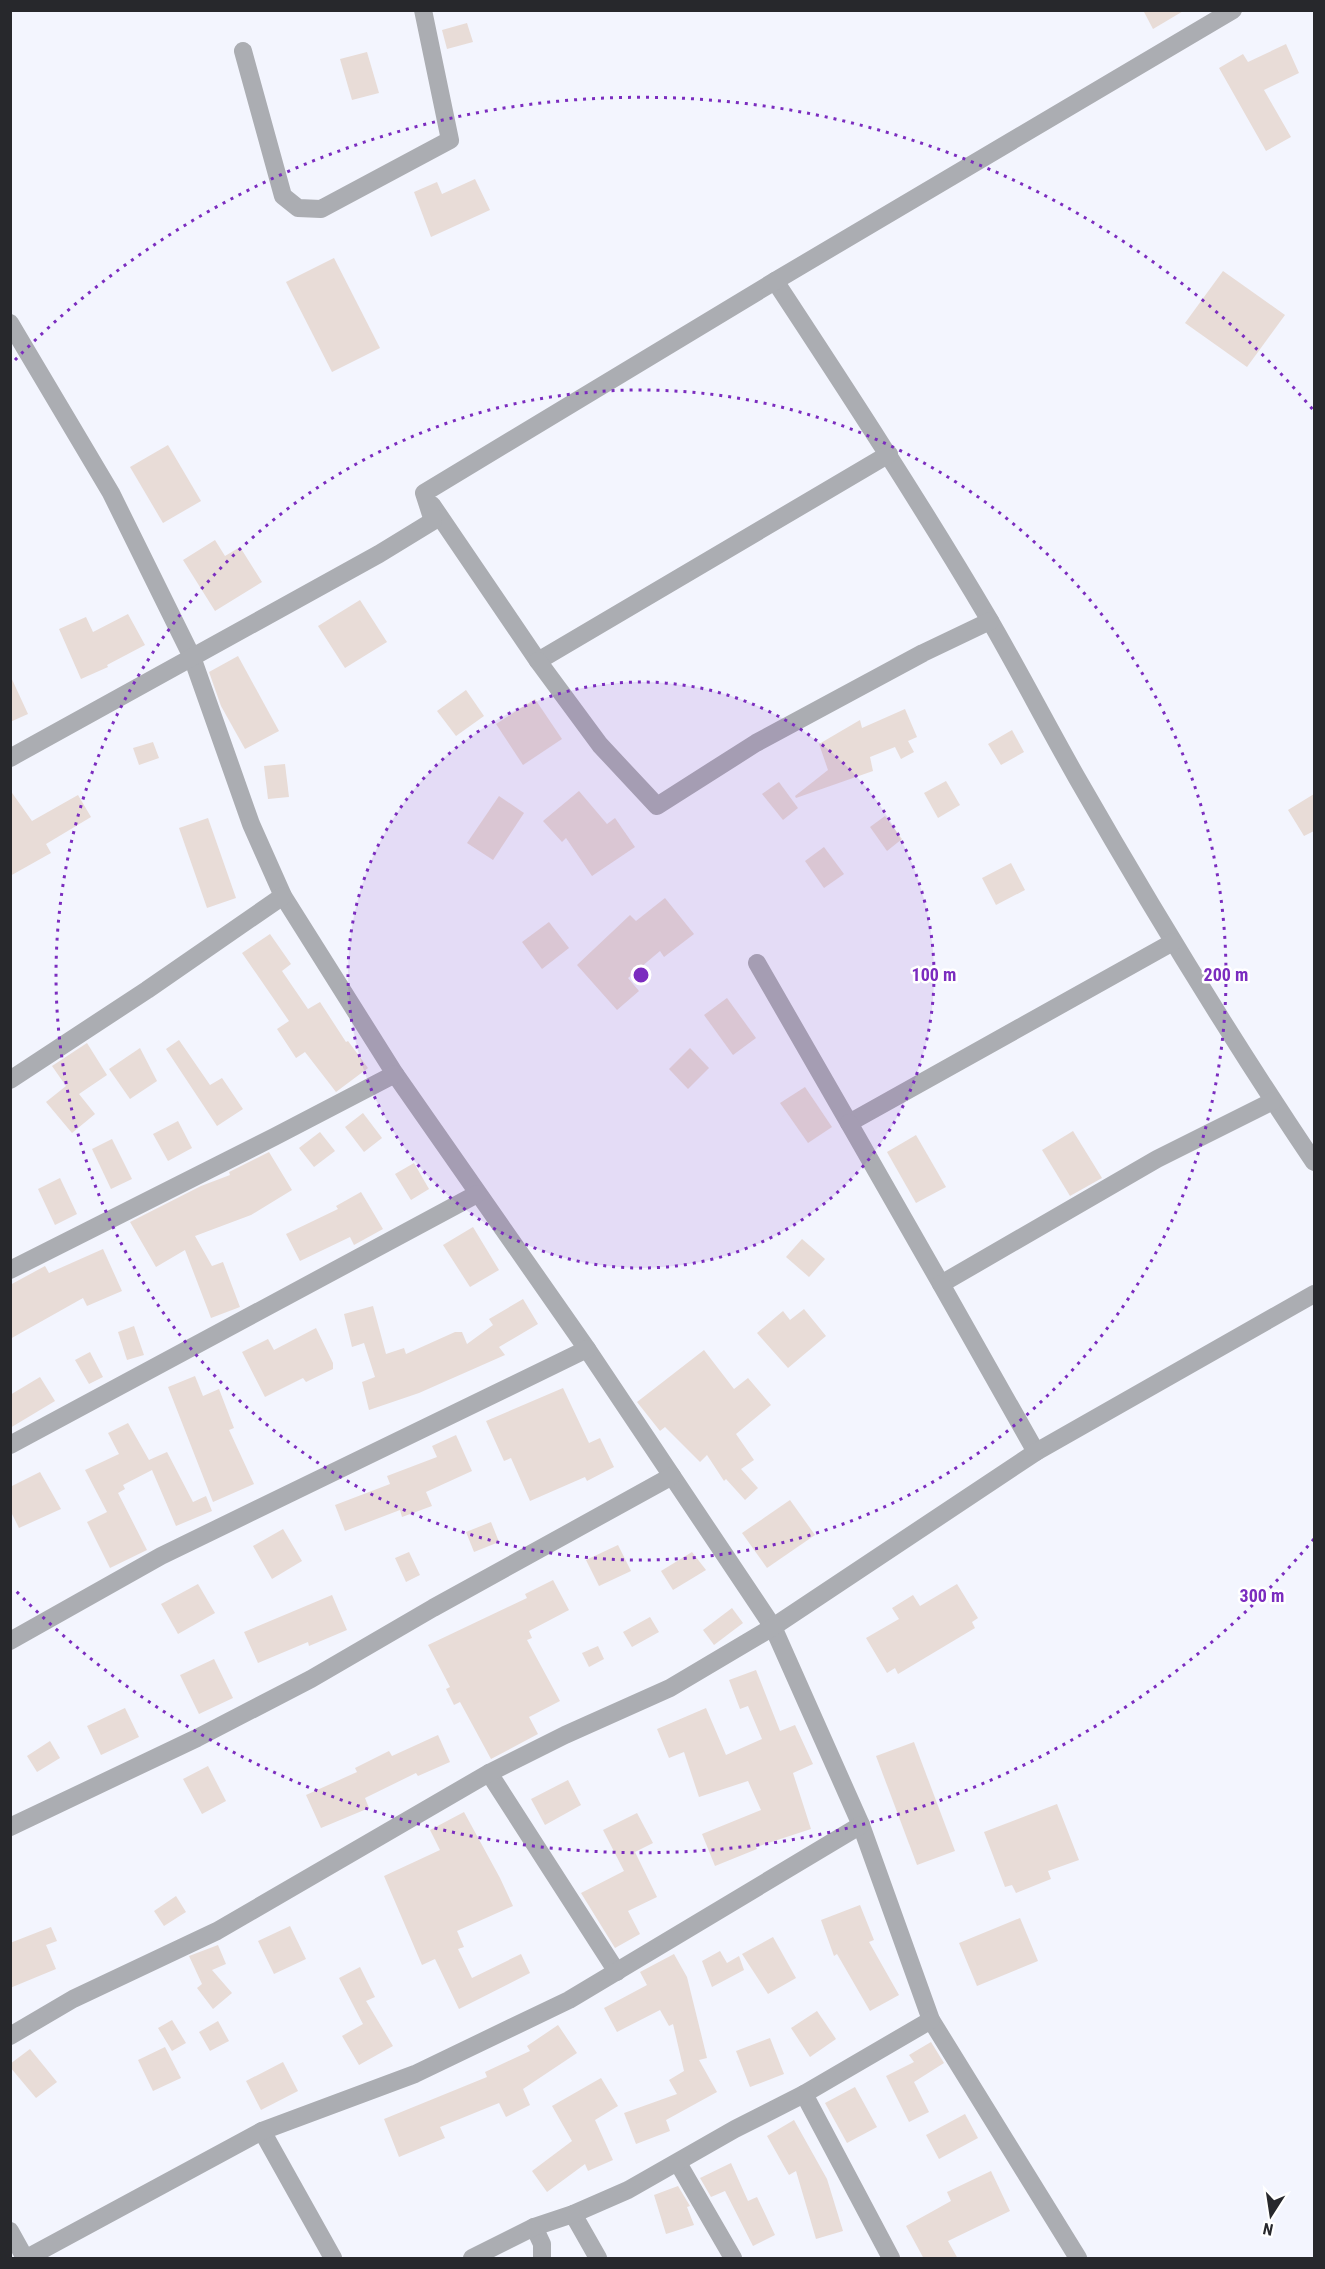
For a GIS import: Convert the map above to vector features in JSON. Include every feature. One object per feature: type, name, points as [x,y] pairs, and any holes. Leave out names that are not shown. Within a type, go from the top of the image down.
[{"type":"street","points":[[243,51],[283,196],[298,208],[321,209],[450,140],[423,10]]},
{"type":"street","points":[[424,493],[775,281],[1233,10]]},
{"type":"street","points":[[775,281],[889,454],[990,621],[1077,778],[1173,942],[1314,1162]]},
{"type":"street","points":[[10,323],[111,493],[192,657],[251,824],[283,896],[395,1074],[587,1349],[773,1627],[861,1826],[931,2020],[1078,2259]]},
{"type":"street","points":[[538,661],[889,454]]},
{"type":"street","points":[[10,758],[379,554],[433,521],[424,493]]},
{"type":"street","points":[[424,493],[538,661],[600,745],[657,806],[756,742],[923,653],[990,621]]},
{"type":"street","points":[[10,1080],[138,996],[283,896]]},
{"type":"street","points":[[849,1123],[1173,942]]},
{"type":"street","points":[[756,963],[1036,1452]]},
{"type":"street","points":[[10,1270],[395,1074]]},
{"type":"street","points":[[941,1284],[1157,1159],[1273,1101]]},
{"type":"street","points":[[10,1445],[477,1194]]},
{"type":"street","points":[[10,2036],[73,1999],[217,1931],[489,1773],[565,1735],[670,1688],[773,1627],[1036,1452],[1314,1294]]},
{"type":"street","points":[[10,1641],[161,1556],[587,1349]]},
{"type":"street","points":[[10,1827],[197,1738],[311,1679],[433,1608],[672,1476]]},
{"type":"street","points":[[489,1773],[617,1972]]},
{"type":"street","points":[[10,2231],[26,2259],[262,2131],[415,2074],[569,2000],[861,1826]]},
{"type":"street","points":[[472,2259],[534,2227],[573,2214],[628,2190],[735,2129],[804,2094],[931,2020]]},
{"type":"street","points":[[804,2094],[891,2259]]},
{"type":"street","points":[[262,2131],[333,2259]]},
{"type":"street","points":[[678,2163],[733,2259]]},
{"type":"street","points":[[573,2214],[598,2259]]},
{"type":"street","points":[[534,2227],[542,2244],[542,2259]]},
{"type":"building","points":[[1143,10],[1185,10],[1153,29]]},
{"type":"building","points":[[467,23],[473,42],[447,49],[442,30]]},
{"type":"building","points":[[1286,44],[1299,73],[1264,90],[1291,137],[1266,151],[1219,68],[1243,54],[1248,62]]},
{"type":"building","points":[[367,52],[379,93],[352,100],[340,59]]},
{"type":"building","points":[[475,179],[490,210],[431,237],[414,192],[437,182],[442,194]]},
{"type":"building","points":[[334,258],[380,348],[332,372],[286,282]]},
{"type":"building","points":[[1223,271],[1285,315],[1247,367],[1185,323]]},
{"type":"building","points":[[168,445],[201,501],[163,523],[130,467]]},
{"type":"building","points":[[215,540],[225,556],[240,547],[262,582],[215,611],[183,560]]},
{"type":"building","points":[[360,600],[387,642],[345,668],[318,626]]},
{"type":"building","points":[[128,614],[145,645],[107,665],[108,667],[81,679],[59,629],[86,617],[93,632]]},
{"type":"building","points":[[238,656],[279,731],[245,749],[221,706],[209,672]]},
{"type":"building","points":[[10,675],[28,714],[10,722]]},
{"type":"building","points":[[466,690],[484,716],[456,736],[437,711]]},
{"type":"building","points":[[535,699],[562,739],[523,765],[496,724]]},
{"type":"building","points":[[905,709],[917,737],[908,741],[914,752],[901,759],[895,747],[870,757],[873,771],[796,798],[795,796],[828,770],[819,744],[860,720],[862,728]]},
{"type":"building","points":[[1012,730],[1024,752],[1001,765],[988,744]]},
{"type":"building","points":[[153,742],[159,758],[139,765],[133,748]]},
{"type":"building","points":[[285,764],[289,797],[268,799],[264,766]]},
{"type":"building","points":[[946,781],[960,805],[938,818],[924,793]]},
{"type":"building","points":[[779,782],[798,808],[783,820],[762,794]]},
{"type":"building","points":[[10,790],[32,821],[78,795],[91,817],[46,844],[51,853],[10,876]]},
{"type":"building","points":[[579,791],[607,824],[615,818],[635,847],[592,876],[566,838],[562,842],[543,821]]},
{"type":"building","points":[[1314,794],[1314,831],[1304,836],[1288,810]]},
{"type":"building","points":[[499,796],[524,813],[493,860],[467,843]]},
{"type":"building","points":[[885,816],[902,839],[887,851],[870,827]]},
{"type":"building","points":[[208,818],[236,898],[207,908],[179,828]]},
{"type":"building","points":[[824,847],[844,874],[824,888],[805,861]]},
{"type":"building","points":[[1011,863],[1025,890],[996,905],[982,878]]},
{"type":"building","points":[[665,898],[694,934],[664,957],[660,951],[628,978],[639,991],[617,1010],[577,965],[630,915],[636,921]]},
{"type":"building","points":[[549,922],[569,948],[542,969],[522,942]]},
{"type":"building","points":[[270,934],[291,964],[282,971],[308,1009],[320,1002],[346,1042],[348,1041],[368,1068],[336,1092],[305,1052],[296,1058],[277,1029],[289,1021],[242,953]]},
{"type":"building","points":[[727,998],[756,1038],[733,1055],[704,1015]]},
{"type":"building","points":[[179,1040],[210,1085],[222,1078],[243,1109],[217,1126],[166,1049]]},
{"type":"building","points":[[87,1043],[107,1075],[79,1094],[95,1114],[72,1133],[46,1102],[66,1086],[52,1066]]},
{"type":"building","points":[[140,1048],[157,1081],[130,1099],[109,1069]]},
{"type":"building","points":[[690,1048],[709,1068],[688,1089],[669,1069]]},
{"type":"building","points":[[805,1087],[832,1127],[808,1143],[780,1103]]},
{"type":"building","points":[[363,1113],[382,1138],[364,1152],[345,1127]]},
{"type":"building","points":[[178,1121],[192,1148],[168,1161],[153,1134]]},
{"type":"building","points":[[1073,1131],[1102,1178],[1070,1196],[1042,1150]]},
{"type":"building","points":[[320,1132],[335,1151],[314,1167],[299,1148]]},
{"type":"building","points":[[916,1135],[946,1187],[916,1203],[887,1152]]},
{"type":"building","points":[[112,1139],[132,1179],[111,1189],[92,1149]]},
{"type":"building","points":[[269,1152],[292,1190],[251,1215],[195,1236],[212,1266],[223,1262],[240,1307],[211,1318],[185,1250],[156,1267],[130,1222],[201,1186],[230,1175],[229,1172]]},
{"type":"building","points":[[414,1163],[429,1189],[411,1200],[395,1174]]},
{"type":"building","points":[[60,1178],[77,1214],[55,1225],[38,1189]]},
{"type":"building","points":[[361,1192],[383,1229],[354,1245],[350,1237],[300,1261],[286,1234],[338,1209],[336,1206]]},
{"type":"building","points":[[473,1227],[499,1270],[470,1287],[443,1245]]},
{"type":"building","points":[[802,1239],[825,1259],[809,1277],[786,1257]]},
{"type":"building","points":[[103,1249],[122,1291],[87,1306],[83,1298],[10,1339],[10,1285],[45,1266],[49,1273]]},
{"type":"building","points":[[523,1299],[538,1324],[499,1347],[505,1355],[419,1393],[369,1410],[362,1382],[375,1377],[364,1343],[352,1347],[344,1314],[373,1306],[386,1354],[404,1348],[406,1354],[455,1332],[462,1332],[467,1344],[493,1325],[489,1319]]},
{"type":"building","points":[[804,1309],[826,1336],[788,1368],[757,1333],[783,1311],[790,1320]]},
{"type":"building","points":[[134,1326],[144,1355],[127,1360],[118,1332]]},
{"type":"building","points":[[316,1328],[333,1363],[333,1369],[306,1382],[303,1378],[265,1397],[242,1352],[268,1339],[274,1350]]},
{"type":"building","points":[[704,1350],[734,1389],[748,1378],[771,1405],[736,1434],[754,1460],[741,1469],[758,1488],[745,1500],[726,1479],[724,1481],[707,1455],[700,1462],[665,1427],[660,1431],[637,1402]]},
{"type":"building","points":[[90,1352],[103,1377],[89,1384],[75,1360]]},
{"type":"building","points":[[195,1376],[203,1396],[219,1389],[234,1428],[229,1430],[254,1484],[213,1502],[168,1387]]},
{"type":"building","points":[[40,1377],[55,1401],[10,1428],[10,1395]]},
{"type":"building","points":[[563,1388],[589,1443],[600,1438],[614,1467],[587,1481],[585,1477],[530,1501],[511,1458],[504,1461],[486,1421]]},
{"type":"building","points":[[128,1423],[149,1460],[167,1452],[193,1502],[206,1496],[212,1511],[176,1526],[152,1470],[123,1485],[125,1489],[118,1493],[147,1550],[110,1568],[87,1522],[107,1512],[85,1470],[119,1454],[108,1433]]},
{"type":"building","points":[[456,1435],[472,1471],[426,1492],[432,1506],[402,1517],[400,1510],[345,1531],[335,1505],[390,1484],[387,1476],[437,1457],[432,1446]]},
{"type":"building","points":[[40,1472],[61,1509],[19,1528],[10,1510],[10,1487]]},
{"type":"building","points":[[790,1500],[815,1535],[767,1568],[742,1533]]},
{"type":"building","points":[[491,1522],[499,1542],[474,1552],[466,1532]]},
{"type":"building","points":[[283,1529],[302,1561],[272,1579],[253,1546]]},
{"type":"building","points":[[618,1545],[631,1571],[599,1586],[586,1560]]},
{"type":"building","points":[[409,1552],[420,1575],[406,1582],[395,1558]]},
{"type":"building","points":[[692,1552],[706,1570],[673,1590],[661,1571]]},
{"type":"building","points":[[553,1580],[569,1610],[529,1631],[532,1638],[527,1640],[560,1701],[529,1717],[538,1734],[491,1759],[460,1702],[454,1705],[446,1689],[450,1687],[428,1645],[527,1598],[525,1594]]},
{"type":"building","points":[[198,1584],[215,1613],[178,1634],[161,1604]]},
{"type":"building","points":[[957,1584],[978,1618],[972,1622],[975,1628],[898,1674],[895,1668],[887,1673],[866,1638],[899,1619],[892,1608],[913,1595],[920,1606]]},
{"type":"building","points":[[332,1595],[347,1630],[309,1646],[308,1642],[258,1663],[244,1632]]},
{"type":"building","points":[[732,1608],[743,1623],[714,1645],[703,1630]]},
{"type":"building","points":[[650,1617],[659,1632],[632,1647],[623,1632]]},
{"type":"building","points":[[598,1646],[604,1659],[589,1667],[582,1653]]},
{"type":"building","points":[[214,1659],[233,1698],[199,1714],[180,1675]]},
{"type":"building","points":[[756,1670],[780,1731],[795,1725],[813,1764],[793,1773],[811,1829],[756,1847],[757,1849],[715,1866],[702,1834],[761,1810],[748,1781],[699,1797],[684,1752],[669,1758],[657,1729],[706,1708],[726,1755],[762,1739],[748,1706],[740,1709],[729,1680]]},
{"type":"building","points":[[125,1708],[139,1737],[101,1755],[87,1726]]},
{"type":"building","points":[[438,1735],[450,1762],[418,1776],[416,1773],[365,1798],[369,1808],[321,1828],[306,1795],[357,1772],[355,1768],[389,1751],[392,1756]]},
{"type":"building","points":[[50,1741],[60,1758],[37,1772],[27,1756]]},
{"type":"building","points":[[914,1742],[955,1851],[917,1865],[876,1756]]},
{"type":"building","points":[[208,1766],[226,1801],[202,1814],[183,1779]]},
{"type":"building","points":[[568,1780],[581,1805],[545,1825],[531,1799]]},
{"type":"building","points":[[1057,1804],[1079,1860],[1048,1871],[1051,1879],[1016,1893],[1012,1885],[1005,1887],[984,1832]]},
{"type":"building","points":[[464,1812],[513,1906],[457,1931],[464,1947],[458,1949],[472,1978],[521,1954],[530,1973],[459,2009],[435,1959],[422,1965],[384,1876],[440,1850],[430,1830]]},
{"type":"building","points":[[637,1813],[653,1843],[635,1852],[657,1897],[628,1911],[640,1934],[615,1948],[581,1893],[624,1871],[603,1830]]},
{"type":"building","points":[[176,1896],[186,1912],[164,1926],[154,1911]]},
{"type":"building","points":[[860,1905],[874,1940],[869,1942],[899,1995],[870,2011],[837,1954],[834,1956],[821,1920]]},
{"type":"building","points":[[1020,1918],[1038,1961],[977,1986],[959,1943]]},
{"type":"building","points":[[290,1926],[306,1959],[274,1974],[258,1941]]},
{"type":"building","points":[[51,1927],[57,1941],[46,1945],[56,1969],[10,1988],[10,1943]]},
{"type":"building","points":[[773,1937],[796,1978],[768,1994],[742,1954]]},
{"type":"building","points":[[218,1945],[226,1964],[212,1970],[232,1993],[213,2009],[197,1988],[202,1984],[189,1956]]},
{"type":"building","points":[[720,1951],[727,1963],[739,1956],[744,1970],[712,1987],[702,1961]]},
{"type":"building","points":[[674,1954],[687,1977],[707,2058],[699,2060],[717,2092],[666,2120],[670,2131],[636,2144],[624,2113],[677,2094],[669,2080],[684,2071],[673,2024],[669,2026],[660,2010],[617,2032],[604,2008],[647,1985],[640,1972]]},
{"type":"building","points":[[360,1967],[375,1997],[366,2001],[393,2046],[359,2065],[342,2036],[363,2024],[339,1978]]},
{"type":"building","points":[[817,2011],[836,2039],[810,2057],[791,2028]]},
{"type":"building","points":[[172,2020],[186,2043],[172,2051],[158,2028]]},
{"type":"building","points":[[218,2021],[229,2041],[210,2051],[199,2032]]},
{"type":"building","points":[[558,2025],[577,2053],[523,2089],[530,2105],[506,2117],[499,2103],[440,2127],[445,2138],[399,2157],[384,2119],[487,2077],[485,2072],[530,2051],[527,2046]]},
{"type":"building","points":[[770,2038],[784,2074],[750,2087],[736,2051]]},
{"type":"building","points":[[931,2042],[944,2063],[914,2082],[929,2112],[909,2122],[886,2076],[914,2062],[909,2055]]},
{"type":"building","points":[[165,2047],[181,2078],[153,2091],[138,2060]]},
{"type":"building","points":[[30,2049],[57,2082],[36,2098],[10,2067],[10,2064]]},
{"type":"building","points":[[283,2062],[298,2091],[261,2110],[246,2081]]},
{"type":"building","points":[[601,2078],[618,2106],[595,2120],[613,2160],[588,2171],[585,2164],[547,2192],[532,2171],[572,2141],[552,2106]]},
{"type":"building","points":[[855,2087],[877,2127],[847,2143],[825,2103]]},
{"type":"building","points":[[965,2114],[978,2138],[939,2159],[926,2135]]},
{"type":"building","points":[[794,2120],[827,2179],[843,2231],[816,2239],[796,2171],[789,2175],[767,2136]]},
{"type":"building","points":[[731,2163],[748,2201],[757,2197],[775,2235],[753,2246],[725,2191],[711,2197],[700,2178]]},
{"type":"building","points":[[991,2171],[1010,2211],[948,2241],[958,2259],[924,2259],[906,2226],[951,2201],[947,2192]]},
{"type":"building","points":[[678,2186],[690,2206],[687,2207],[694,2225],[666,2234],[654,2195]]}]
